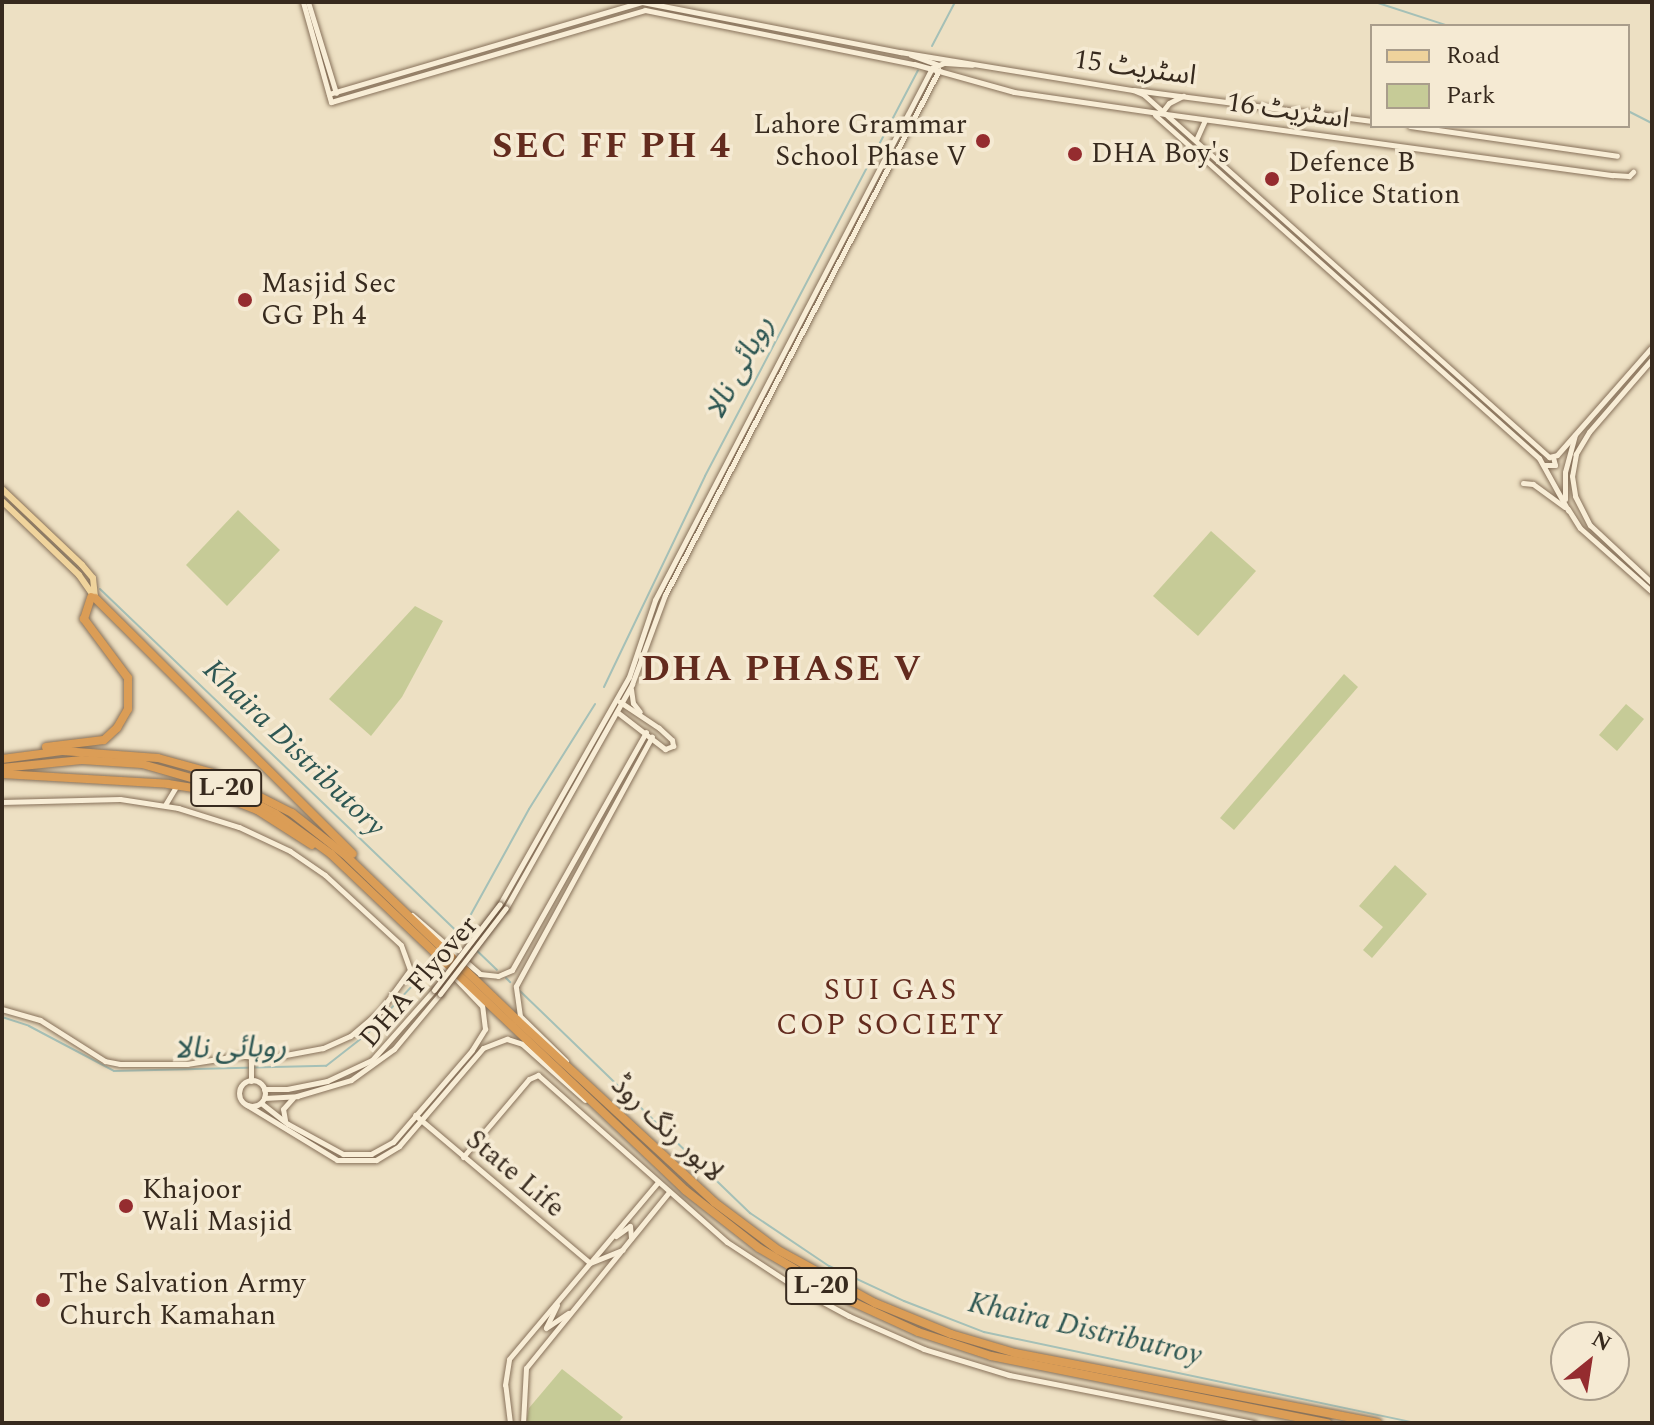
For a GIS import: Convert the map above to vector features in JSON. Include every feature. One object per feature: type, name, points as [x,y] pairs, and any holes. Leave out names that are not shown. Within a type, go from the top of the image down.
[{"type":"highway","points":[[2,756],[104,740],[125,717],[129,702],[128,678],[93,636],[85,614],[93,598],[395,895],[404,911]]},
{"type":"highway","points":[[85,614],[96,611],[111,617]]},
{"type":"highway","name":"لاہور رنگ روڈ","points":[[2,756],[63,751],[158,758],[213,773],[270,800],[310,825],[732,1217],[802,1264],[903,1316],[1031,1357],[1377,1423]]},
{"type":"highway","name":"لاہور رنگ روڈ","points":[[2,768],[82,760],[162,768],[226,788],[297,827],[331,854],[685,1190],[742,1235],[805,1277],[878,1315],[961,1347],[1015,1362],[1327,1423]]},
{"type":"highway","points":[[2,774],[177,785],[240,801],[331,854]]},
{"type":"main road","points":[[306,2],[335,101],[642,2],[674,5],[908,53],[936,68]]},
{"type":"main road","points":[[332,93],[645,10],[936,68],[978,64]]},
{"type":"main road","name":"اسٹریٹ 15","points":[[908,53],[1133,90],[1370,121]]},
{"type":"main road","points":[[619,701],[632,684],[665,595],[936,68]]},
{"type":"main road","points":[[619,701],[655,600],[936,68]]},
{"type":"main road","name":"اسٹریٹ 16","points":[[936,68],[1014,92],[1613,175],[1629,176],[1633,172]]},
{"type":"main road","points":[[1133,90],[1196,142],[1545,455],[1555,456]]},
{"type":"main road","points":[[1160,113],[1183,96]]},
{"type":"main road","points":[[1160,113],[1543,464],[1580,528],[1652,592]]},
{"type":"main road","points":[[1196,142],[1205,120]]},
{"type":"main road","points":[[1424,128],[1617,156]]},
{"type":"main road","points":[[1543,464],[1555,465],[1555,456],[1652,347]]},
{"type":"main road","points":[[1652,359],[1589,432],[1576,454],[1572,476],[1575,496],[1590,525],[1652,583]]},
{"type":"main road","points":[[1568,510],[1565,472],[1576,432]]},
{"type":"main road","points":[[1523,483],[1533,484],[1568,510]]},
{"type":"main road","points":[[2,489],[88,572],[95,584],[93,598]]},
{"type":"main road","points":[[2,501],[81,578],[93,598]]},
{"type":"main road","points":[[81,578],[88,572]]},
{"type":"main road","points":[[632,684],[633,703],[644,717]]},
{"type":"main road","points":[[613,710],[664,748],[672,748],[672,740],[619,701]]},
{"type":"main road","name":"DHA Flyover","points":[[247,1105],[297,1096],[351,1080],[394,1049],[503,906],[619,701]]},
{"type":"main road","points":[[404,911],[422,922],[480,974],[498,976],[512,970],[649,734]]},
{"type":"main road","points":[[520,1016],[515,992],[522,971],[649,734]]},
{"type":"main road","points":[[165,805],[177,785]]},
{"type":"main road","points":[[2,802],[86,797],[165,805],[239,827],[307,862],[346,892],[401,945],[409,958],[410,970],[405,982],[380,1011],[350,1036],[300,1054],[251,1059],[128,1065],[105,1061],[40,1020],[2,1009]]},
{"type":"main road","points":[[251,1081],[264,1089],[262,1100],[288,1124],[343,1154],[371,1154],[393,1142],[481,1039],[486,1024],[482,1006],[423,942]]},
{"type":"main road","name":"DHA Flyover","points":[[264,1089],[275,1091],[327,1081],[372,1060],[437,992]]},
{"type":"main road","points":[[501,1003],[520,1016],[585,1083]]},
{"type":"main road","points":[[251,1059],[251,1081],[240,1091],[247,1105],[322,1153],[351,1163],[366,1162],[389,1154],[483,1048],[504,1039],[522,1044],[577,1094],[602,1112]]},
{"type":"main road","points":[[463,1157],[529,1079],[538,1075],[727,1242],[797,1288],[866,1325],[924,1349],[1009,1375],[1254,1423]]},
{"type":"main road","points":[[288,1124],[283,1109],[297,1096]]},
{"type":"main road","name":"State Life","points":[[415,1115],[590,1263]]},
{"type":"main road","points":[[510,1423],[505,1389],[508,1362],[657,1183]]},
{"type":"main road","points":[[523,1423],[524,1370],[668,1193]]},
{"type":"main road","points":[[605,1243],[630,1226],[629,1242]]},
{"type":"main road","points":[[590,1263],[623,1250]]},
{"type":"main road","points":[[561,1297],[546,1328],[573,1310]]},
{"type":"green space","points":[[238,510],[280,550],[227,606],[186,565]]},
{"type":"green space","points":[[1211,531],[1256,571],[1198,636],[1153,596]]},
{"type":"green space","points":[[415,606],[443,621],[402,697],[371,736],[329,699]]},
{"type":"green space","points":[[1344,674],[1358,687],[1234,830],[1220,818]]},
{"type":"green space","points":[[1626,704],[1644,719],[1617,751],[1599,735]]},
{"type":"green space","points":[[1395,865],[1427,894],[1372,958],[1363,950],[1383,927],[1359,906]]},
{"type":"green space","points":[[562,1369],[623,1417],[618,1423],[526,1423],[529,1408]]},
{"type":"waterway","name":"روہائی نالا","points":[[932,46],[955,2]]},
{"type":"waterway","name":"روہائی نالا","points":[[1375,2],[1443,24]]},
{"type":"waterway","name":"روہائی نالا","points":[[604,687],[705,476],[918,71]]},
{"type":"waterway","name":"روہائی نالا","points":[[1630,112],[1652,123]]},
{"type":"waterway","name":"Khaira Distributory","points":[[2,496],[76,567]]},
{"type":"waterway","name":"Khaira Distributory","points":[[100,589],[497,970]]},
{"type":"waterway","name":"روہائی نالا","points":[[454,945],[529,809],[595,704]]},
{"type":"waterway","name":"روہائی نالا","points":[[2,1017],[29,1026],[114,1071],[326,1066],[367,1034],[430,967]]},
{"type":"waterway","name":"Khaira Distributroy","points":[[506,978],[510,982]]},
{"type":"waterway","name":"Khaira Distributroy","points":[[520,991],[750,1213],[829,1266],[904,1301],[984,1332],[1417,1423]]},
{"type":"place","name":"Lahore Grammar School Phase V","points":[[983,141]]},
{"type":"place","name":"DHA Boy's","points":[[1075,154]]},
{"type":"place","name":"Defence B Police Station","points":[[1272,179]]},
{"type":"place","name":"Masjid Sec GG Ph 4","points":[[245,300]]},
{"type":"place","name":"Khajoor Wali Masjid","points":[[126,1206]]},
{"type":"place","name":"The Salvation Army Church Kamahan","points":[[43,1300]]},
{"type":"district","name":"SEC FF PH 4","points":[[612,147]]},
{"type":"district","name":"DHA PHASE V","points":[[782,670]]},
{"type":"district","name":"SUI GAS COP SOCIETY","points":[[891,1007]]}]
